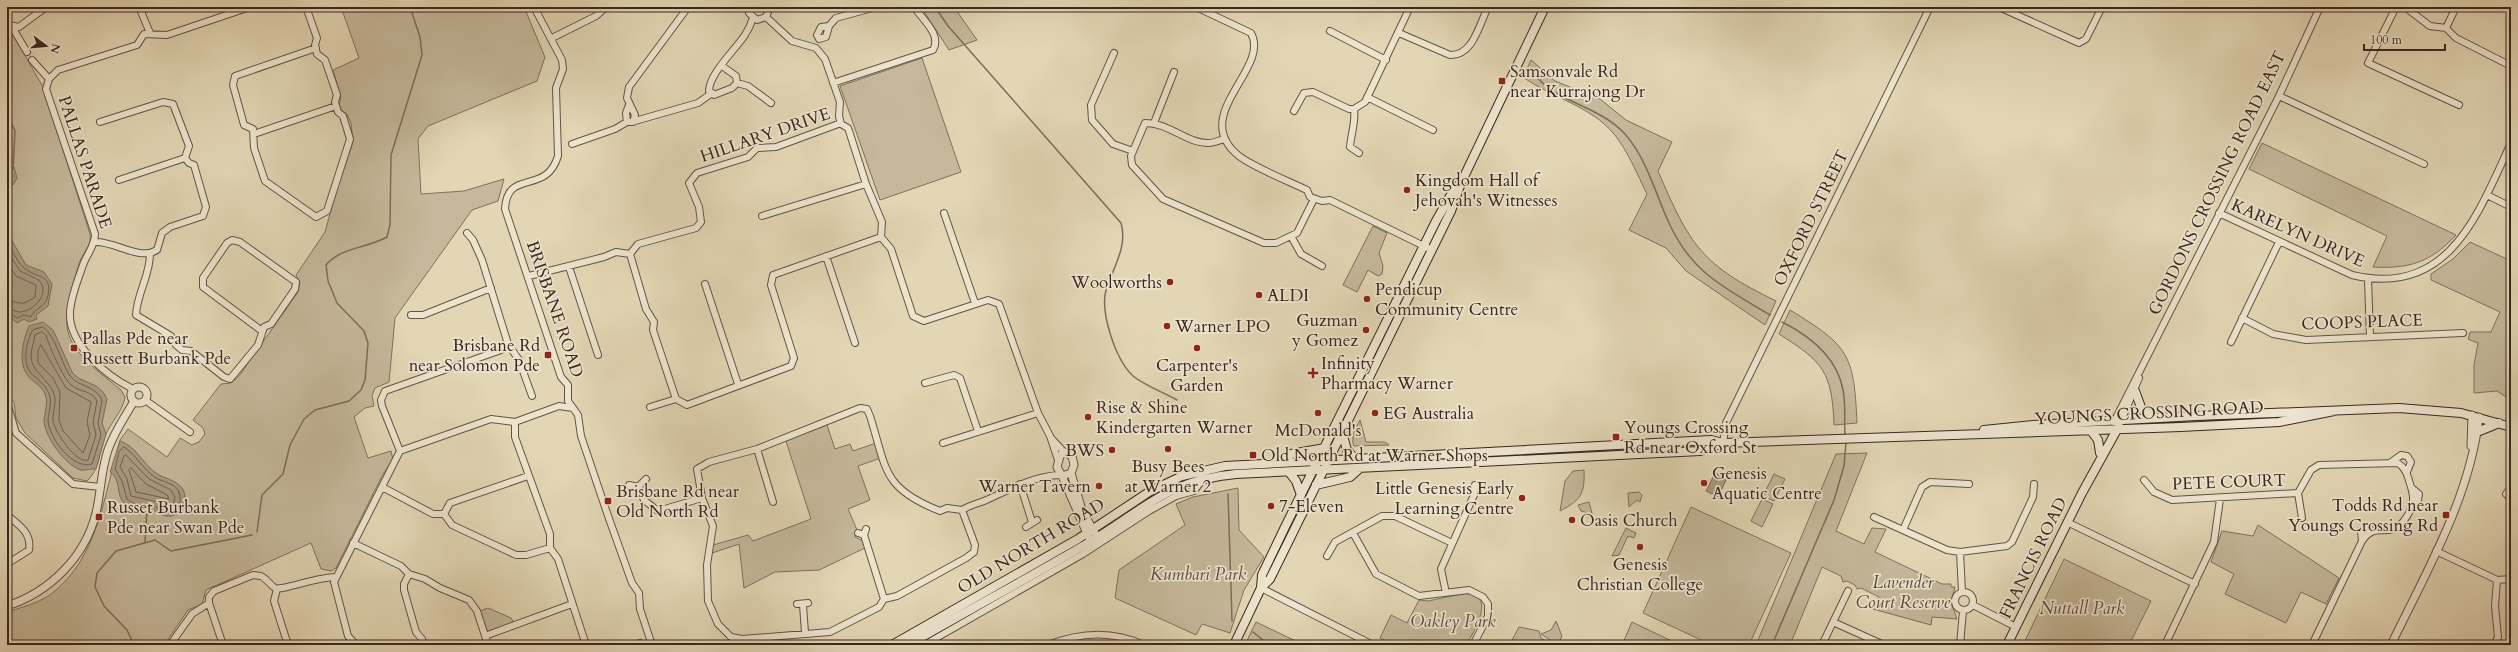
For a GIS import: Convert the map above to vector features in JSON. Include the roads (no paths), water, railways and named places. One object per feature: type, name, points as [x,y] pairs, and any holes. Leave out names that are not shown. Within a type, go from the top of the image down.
[{"type":"main road","points":[[1234,645],[1261,588],[1270,579],[1342,432],[1453,191],[1461,183],[1545,7]]},
{"type":"main road","points":[[1261,588],[1262,575],[1301,495],[1428,248]]},
{"type":"main road","points":[[2135,391],[2142,410],[2158,419]]},
{"type":"main road","name":"YOUNGS CROSSING ROAD","points":[[1328,460],[1711,440],[1723,443],[1964,434],[2092,432],[2116,426],[2158,419],[2289,411],[2416,408],[2475,416],[2511,427]]},
{"type":"main road","points":[[2289,411],[2293,414],[2293,420]]},
{"type":"main road","name":"YOUNGS CROSSING ROAD","points":[[1964,434],[2033,425],[2116,426],[2293,420],[2334,411]]},
{"type":"main road","points":[[2477,432],[2499,423]]},
{"type":"main road","name":"FRANCIS ROAD","points":[[2087,484],[2100,453],[2116,426]]},
{"type":"main road","name":"FRANCIS ROAD","points":[[2007,645],[2116,426]]},
{"type":"main road","points":[[1342,432],[1347,450],[1355,459]]},
{"type":"main road","points":[[2092,432],[2098,440],[2100,453]]},
{"type":"main road","name":"YOUNGS CROSSING ROAD","points":[[1323,470],[1700,451],[1723,443]]},
{"type":"main road","points":[[1283,462],[1291,454],[1325,448]]},
{"type":"main road","name":"OLD NORTH ROAD","points":[[892,645],[1092,535],[1134,500],[1182,476],[1234,464],[1328,460]]},
{"type":"main road","points":[[1316,485],[1350,477],[1359,469]]},
{"type":"main road","name":"OLD NORTH ROAD","points":[[908,645],[1156,498],[1203,479],[1222,476],[1323,470]]},
{"type":"main road","points":[[1290,472],[1296,481],[1301,495]]},
{"type":"street","points":[[15,27],[46,7]]},
{"type":"street","points":[[139,7],[150,33],[167,35],[250,7]]},
{"type":"street","points":[[306,7],[317,38],[317,54],[325,60],[337,95],[336,106],[343,116],[350,139],[327,211],[322,216],[316,216],[265,181],[254,148],[253,130],[244,125],[233,85],[235,76],[316,48]]},
{"type":"street","name":"BRISBANE ROAD","points":[[534,7],[552,38],[562,60],[563,69],[556,88],[558,156],[555,165],[548,175],[511,188],[506,196],[505,209],[529,276],[561,376],[568,385],[568,401],[578,415],[581,436],[606,513],[632,583],[639,593],[640,609],[652,645]]},
{"type":"street","points":[[552,38],[596,16],[606,7]]},
{"type":"street","points":[[627,122],[626,113],[629,87],[688,7]]},
{"type":"street","points":[[748,7],[749,13],[753,18]]},
{"type":"street","points":[[753,18],[766,17],[771,11],[770,7]]},
{"type":"street","points":[[829,26],[836,18],[876,7]]},
{"type":"street","points":[[833,83],[933,50],[937,44],[936,37],[914,7]]},
{"type":"street","points":[[1196,7],[1251,33],[1256,42],[1254,54],[1225,108],[1223,126],[1224,139],[1240,157],[1307,190],[1310,197],[1314,199],[1322,201],[1330,200],[1428,248]]},
{"type":"street","points":[[1352,109],[1365,102],[1410,7]]},
{"type":"street","points":[[1399,33],[1450,55],[1458,55],[1468,49],[1488,7]]},
{"type":"street","name":"OXFORD STREET","points":[[1723,443],[1726,424],[1930,7]]},
{"type":"street","points":[[1999,7],[2079,43],[2086,39],[2102,7]]},
{"type":"street","name":"GORDONS CROSSING ROAD EAST","points":[[2116,426],[2135,391],[2141,373],[2219,214],[2279,96],[2320,7]]},
{"type":"street","points":[[2396,7],[2368,63],[2459,105]]},
{"type":"street","points":[[2405,7],[2430,26],[2446,28],[2456,38],[2511,66]]},
{"type":"street","points":[[2446,28],[2456,7]]},
{"type":"street","points":[[766,17],[792,41],[816,48],[825,59],[840,102],[839,116],[841,123],[848,128],[866,184],[883,225],[881,237],[891,249],[910,310],[915,318],[924,321],[975,303],[991,300],[999,304],[1038,413],[1050,436],[1058,460],[1057,468],[1092,535]]},
{"type":"street","points":[[712,93],[709,91],[709,84],[746,34],[753,18]]},
{"type":"street","points":[[7,22],[15,27]]},
{"type":"street","points":[[15,27],[15,32],[27,52]]},
{"type":"street","points":[[1330,31],[1386,60]]},
{"type":"street","name":"PALLAS PARADE","points":[[133,389],[88,355],[77,341],[72,329],[70,313],[72,298],[86,256],[95,242],[88,210],[46,90],[49,79],[58,70],[137,45],[144,34],[150,33]]},
{"type":"street","points":[[1114,53],[1092,104],[1092,120],[1114,144],[1133,151]]},
{"type":"street","name":"PALLAS PARADE","points":[[32,60],[49,79]]},
{"type":"street","points":[[722,66],[736,76],[737,83]]},
{"type":"street","points":[[1154,124],[1174,72]]},
{"type":"street","points":[[572,144],[615,129],[627,122],[698,103],[712,93],[714,95],[732,88],[737,83]]},
{"type":"street","points":[[737,83],[748,86],[771,103]]},
{"type":"street","points":[[1294,111],[1304,93],[1313,92],[1352,109],[1355,118],[1351,130],[1350,147],[1359,153]]},
{"type":"street","points":[[2279,96],[2424,164]]},
{"type":"street","points":[[1367,97],[1433,130]]},
{"type":"street","points":[[100,122],[163,102],[173,104],[189,146],[185,158]]},
{"type":"street","points":[[628,105],[634,110],[635,121]]},
{"type":"street","points":[[254,134],[336,106]]},
{"type":"street","name":"HILLARY DRIVE","points":[[630,254],[638,244],[696,228],[701,222],[699,207],[688,183],[697,173],[748,157],[757,148],[776,147],[841,123]]},
{"type":"street","points":[[1224,139],[1209,143],[1191,140],[1159,124],[1145,124],[1133,151],[1132,165],[1163,199],[1264,242],[1276,243],[1297,233],[1302,226],[1314,199]]},
{"type":"street","name":"KARELYN DRIVE","points":[[2219,214],[2352,275],[2368,279],[2389,279],[2407,276],[2426,268],[2444,256],[2462,238],[2487,196],[2511,143]]},
{"type":"street","points":[[95,242],[105,242],[142,254],[150,254],[157,250],[162,232],[170,227],[202,216],[206,207],[194,165],[185,158]]},
{"type":"street","points":[[119,180],[185,158]]},
{"type":"street","points":[[762,216],[866,184]]},
{"type":"street","points":[[2487,196],[2511,207]]},
{"type":"street","points":[[944,213],[975,303]]},
{"type":"street","points":[[467,233],[474,240],[491,288],[508,344],[518,360],[532,396]]},
{"type":"street","points":[[1291,236],[1301,254],[1322,266]]},
{"type":"street","points":[[529,276],[569,267],[616,252],[630,254],[646,309],[654,322],[653,330],[676,399],[687,405],[738,384],[791,366],[794,358],[771,285],[772,278],[776,273],[881,237]]},
{"type":"street","points":[[150,254],[150,269],[136,305],[136,315],[170,336],[176,345],[182,350],[191,351],[224,377],[230,379],[258,345],[264,327],[271,324],[295,289],[296,282],[240,242],[232,240],[226,243],[203,278],[203,287],[262,331]]},
{"type":"street","points":[[2231,342],[2279,242]]},
{"type":"street","points":[[826,256],[855,343]]},
{"type":"street","points":[[569,267],[598,355]]},
{"type":"street","points":[[2368,279],[2370,337]]},
{"type":"street","points":[[705,284],[738,384]]},
{"type":"street","points":[[411,315],[423,315],[491,288]]},
{"type":"street","name":"COOPS PLACE","points":[[2242,318],[2274,334],[2286,338],[2306,340],[2463,332]]},
{"type":"street","points":[[400,451],[382,406],[381,400],[385,391],[501,350],[508,344]]},
{"type":"street","name":"GORDONS CROSSING ROAD EAST","points":[[2116,426],[2132,385],[2141,373]]},
{"type":"street","points":[[925,383],[954,375],[960,378],[978,431]]},
{"type":"street","points":[[138,387],[143,388],[147,394],[145,400],[139,403],[134,401],[131,397],[133,389],[138,387]]},
{"type":"street","points":[[560,406],[568,393]]},
{"type":"street","points":[[650,407],[676,399]]},
{"type":"street","points":[[145,400],[190,432]]},
{"type":"street","points":[[7,606],[43,589],[73,560],[92,524],[103,471],[113,437],[134,401]]},
{"type":"street","points":[[7,403],[16,433],[73,484],[100,487]]},
{"type":"street","points":[[356,645],[348,636],[334,584],[336,577],[400,451],[491,419],[506,419],[515,422],[560,406],[573,408]]},
{"type":"street","points":[[962,510],[975,545],[974,552],[966,558],[897,596],[884,599],[879,607],[837,629],[818,634],[805,633],[742,639],[731,637],[718,624],[708,601],[708,557],[713,526],[702,498],[697,469],[710,462],[757,449],[860,408],[867,409],[889,478],[900,490],[940,510],[947,508],[962,510],[974,503],[981,502],[1020,484],[1046,476],[1061,476],[1071,473]]},
{"type":"street","points":[[943,443],[1038,413]]},
{"type":"street","points":[[2471,451],[2477,432],[2475,416]]},
{"type":"street","points":[[2391,645],[2436,551],[2465,485],[2475,416]]},
{"type":"street","points":[[515,422],[515,437],[550,534],[550,548],[558,559],[586,645]]},
{"type":"street","points":[[1050,436],[1064,452],[1073,457],[1074,466],[1071,473],[1082,510],[1092,535]]},
{"type":"street","points":[[757,449],[773,502]]},
{"type":"street","points":[[1058,460],[1064,452]]},
{"type":"street","points":[[2389,464],[2401,455],[2407,456],[2411,462],[2406,472]]},
{"type":"street","points":[[2302,518],[2298,493],[2306,475],[2319,465],[2398,463],[2406,472],[2411,488],[2419,494],[2418,500],[2413,503],[2399,527],[2394,530],[2374,531],[2365,528],[2361,531],[2362,542],[2312,645]]},
{"type":"street","points":[[1046,476],[1057,468]]},
{"type":"street","points":[[444,514],[450,503],[528,476]]},
{"type":"street","points":[[638,487],[646,479]]},
{"type":"street","name":"OLD NORTH ROAD","points":[[924,645],[1089,551],[1149,511],[1176,496],[1194,491],[1203,479]]},
{"type":"street","name":"PETE COURT","points":[[2144,480],[2154,492],[2172,500],[2220,499],[2298,493]]},
{"type":"street","points":[[1903,530],[1922,487],[1930,482],[1969,484]]},
{"type":"street","points":[[1020,484],[1034,521],[1026,526]]},
{"type":"street","points":[[1446,593],[1440,569],[1474,495],[1475,484]]},
{"type":"street","points":[[1874,517],[1947,550],[1960,552],[2007,546],[2012,542],[2033,497],[2034,484]]},
{"type":"street","points":[[629,485],[638,487]]},
{"type":"street","points":[[382,487],[433,514],[444,514]]},
{"type":"street","points":[[638,487],[644,500],[658,511],[702,498]]},
{"type":"street","points":[[2511,487],[2506,494],[2511,499]]},
{"type":"street","points":[[2165,645],[2214,542],[2220,499]]},
{"type":"street","points":[[444,514],[452,525],[516,555],[526,555],[550,548]]},
{"type":"street","points":[[7,515],[28,534],[30,543],[29,550],[7,564]]},
{"type":"street","points":[[1327,556],[1335,542],[1382,516],[1395,516],[1452,543]]},
{"type":"street","points":[[2069,523],[2195,584]]},
{"type":"street","points":[[862,533],[884,599]]},
{"type":"street","points":[[1353,533],[1376,574],[1419,596],[1469,590],[1486,600],[1488,616],[1473,645]]},
{"type":"street","points":[[353,543],[397,564],[409,574],[425,579],[440,588],[469,600],[477,611],[488,645]]},
{"type":"street","points":[[2436,551],[2497,580],[2511,579]]},
{"type":"street","points":[[1960,552],[1962,592]]},
{"type":"street","points":[[409,574],[404,590],[414,629],[424,645]]},
{"type":"street","points":[[223,645],[210,606],[209,597],[214,591],[252,575],[261,576],[277,589]]},
{"type":"street","points":[[277,589],[322,577],[336,577]]},
{"type":"street","points":[[322,577],[334,584]]},
{"type":"street","points":[[2494,645],[2498,637],[2496,606],[2497,580]]},
{"type":"street","points":[[1261,588],[1373,645]]},
{"type":"street","points":[[277,589],[274,601],[288,645]]},
{"type":"street","points":[[1822,645],[1848,592]]},
{"type":"street","points":[[1962,592],[1972,596],[1973,605],[1970,609],[1963,611],[1956,607],[1955,601],[1956,596],[1962,592]]},
{"type":"street","points":[[485,636],[572,604]]},
{"type":"street","points":[[803,604],[805,633]]},
{"type":"street","points":[[1973,605],[2016,627]]},
{"type":"street","points":[[170,645],[192,614],[200,609],[210,606]]},
{"type":"street","points":[[1960,645],[1963,611]]},
{"type":"street","points":[[1833,622],[1884,645]]},
{"type":"street","points":[[1048,645],[1082,634],[1106,634],[1132,639],[1144,645]]},
{"type":"water","points":[[14,167],[17,178],[13,185],[7,181],[7,175]]},
{"type":"water","points":[[7,232],[26,265],[44,272],[52,284],[48,306],[36,315],[37,319],[29,322],[24,319],[17,323],[7,315]]},
{"type":"water","points":[[43,322],[53,330],[72,372],[78,378],[96,386],[103,392],[107,399],[102,423],[106,434],[96,469],[81,470],[69,463],[57,450],[48,436],[44,422],[47,403],[45,393],[25,372],[22,359],[23,345],[29,326]]},
{"type":"water","points":[[120,441],[131,447],[156,473],[173,481],[182,488],[185,497],[184,502],[176,514],[165,516],[155,511],[132,507],[125,504],[120,496],[116,479],[110,472]]},
{"type":"water","points":[[1715,473],[1727,478],[1718,497],[1706,491]]},
{"type":"waterway","points":[[257,532],[262,495],[283,474],[290,445],[304,419],[315,410],[349,401],[361,390],[365,380],[368,343],[364,331],[337,303],[328,281],[326,265],[332,259],[347,251],[380,241],[387,237],[390,225],[391,155],[422,55],[420,37],[410,7]]},
{"type":"waterway","points":[[935,7],[948,26],[1121,223],[1123,240],[1119,257],[1106,290],[1105,299],[1105,310],[1110,334],[1120,358],[1132,375],[1147,385],[1177,400]]},
{"type":"waterway","points":[[1528,68],[1552,91],[1609,120],[1625,134],[1633,144],[1645,165],[1669,223],[1688,255],[1712,278],[1770,315]]},
{"type":"waterway","points":[[11,122],[15,131],[13,169]]},
{"type":"waterway","points":[[7,188],[11,182]]},
{"type":"waterway","points":[[1782,322],[1812,341],[1821,349],[1835,367],[1840,378],[1844,396],[1845,436]]},
{"type":"waterway","points":[[1772,645],[1834,500],[1844,466],[1846,442]]},
{"type":"waterway","points":[[1228,494],[1232,621]]},
{"type":"waterway","points":[[145,542],[147,510]]},
{"type":"waterway","points":[[134,645],[127,630],[104,606],[95,587],[97,573],[116,551],[155,540],[171,551],[252,535]]},
{"type":"waterway","points":[[1253,632],[1269,645]]},
{"type":"waterway","points":[[34,645],[39,645]]},
{"type":"place","name":"Samsonvale Rd near Kurrajong Dr","points":[[1502,81]]},
{"type":"place","name":"Kingdom Hall of Jehovah's Witnesses","points":[[1407,190]]},
{"type":"place","name":"Woolworths","points":[[1170,282]]},
{"type":"place","name":"ALDI","points":[[1259,295]]},
{"type":"place","name":"Pendicup Community Centre","points":[[1367,299]]},
{"type":"place","name":"Warner LPO","points":[[1167,326]]},
{"type":"place","name":"Guzman y Gomez","points":[[1366,330]]},
{"type":"place","name":"Pallas Pde near Russett Burbank Pde","points":[[74,348]]},
{"type":"place","name":"Carpenter's Garden","points":[[1197,348]]},
{"type":"place","name":"Brisbane Rd near Solomon Pde","points":[[548,355]]},
{"type":"place","name":"Infinity Pharmacy Warner","points":[[1313,373]]},
{"type":"place","name":"McDonald's","points":[[1318,413]]},
{"type":"place","name":"EG Australia","points":[[1375,413]]},
{"type":"place","name":"Rise & Shine Kindergarten Warner","points":[[1088,417]]},
{"type":"place","name":"Youngs Crossing Rd near Oxford St","points":[[1616,437]]},
{"type":"place","name":"Busy Bees at Warner 2","points":[[1168,449]]},
{"type":"place","name":"BWS","points":[[1112,450]]},
{"type":"place","name":"Old North Rd at Warner Shops","points":[[1253,455]]},
{"type":"place","name":"Genesis Aquatic Centre","points":[[1704,483]]},
{"type":"place","name":"Warner Tavern","points":[[1099,486]]},
{"type":"place","name":"Little Genesis Early Learning Centre","points":[[1522,498]]},
{"type":"place","name":"Brisbane Rd near Old North Rd","points":[[608,501]]},
{"type":"place","name":"7-Eleven","points":[[1271,506]]},
{"type":"place","name":"Todds Rd near Youngs Crossing Rd","points":[[2446,515]]},
{"type":"place","name":"Russet Burbank Pde near Swan Pde","points":[[99,517]]},
{"type":"place","name":"Oasis Church","points":[[1572,520]]},
{"type":"place","name":"Genesis Christian College","points":[[1640,547]]},
{"type":"park label","name":"Kumbari Park","points":[[1198,574]]},
{"type":"park label","name":"Lavender Court Reserve","points":[[1903,592]]},
{"type":"park label","name":"Nuttall Park","points":[[2082,608]]},
{"type":"park label","name":"Oakley Park","points":[[1453,621]]}]
